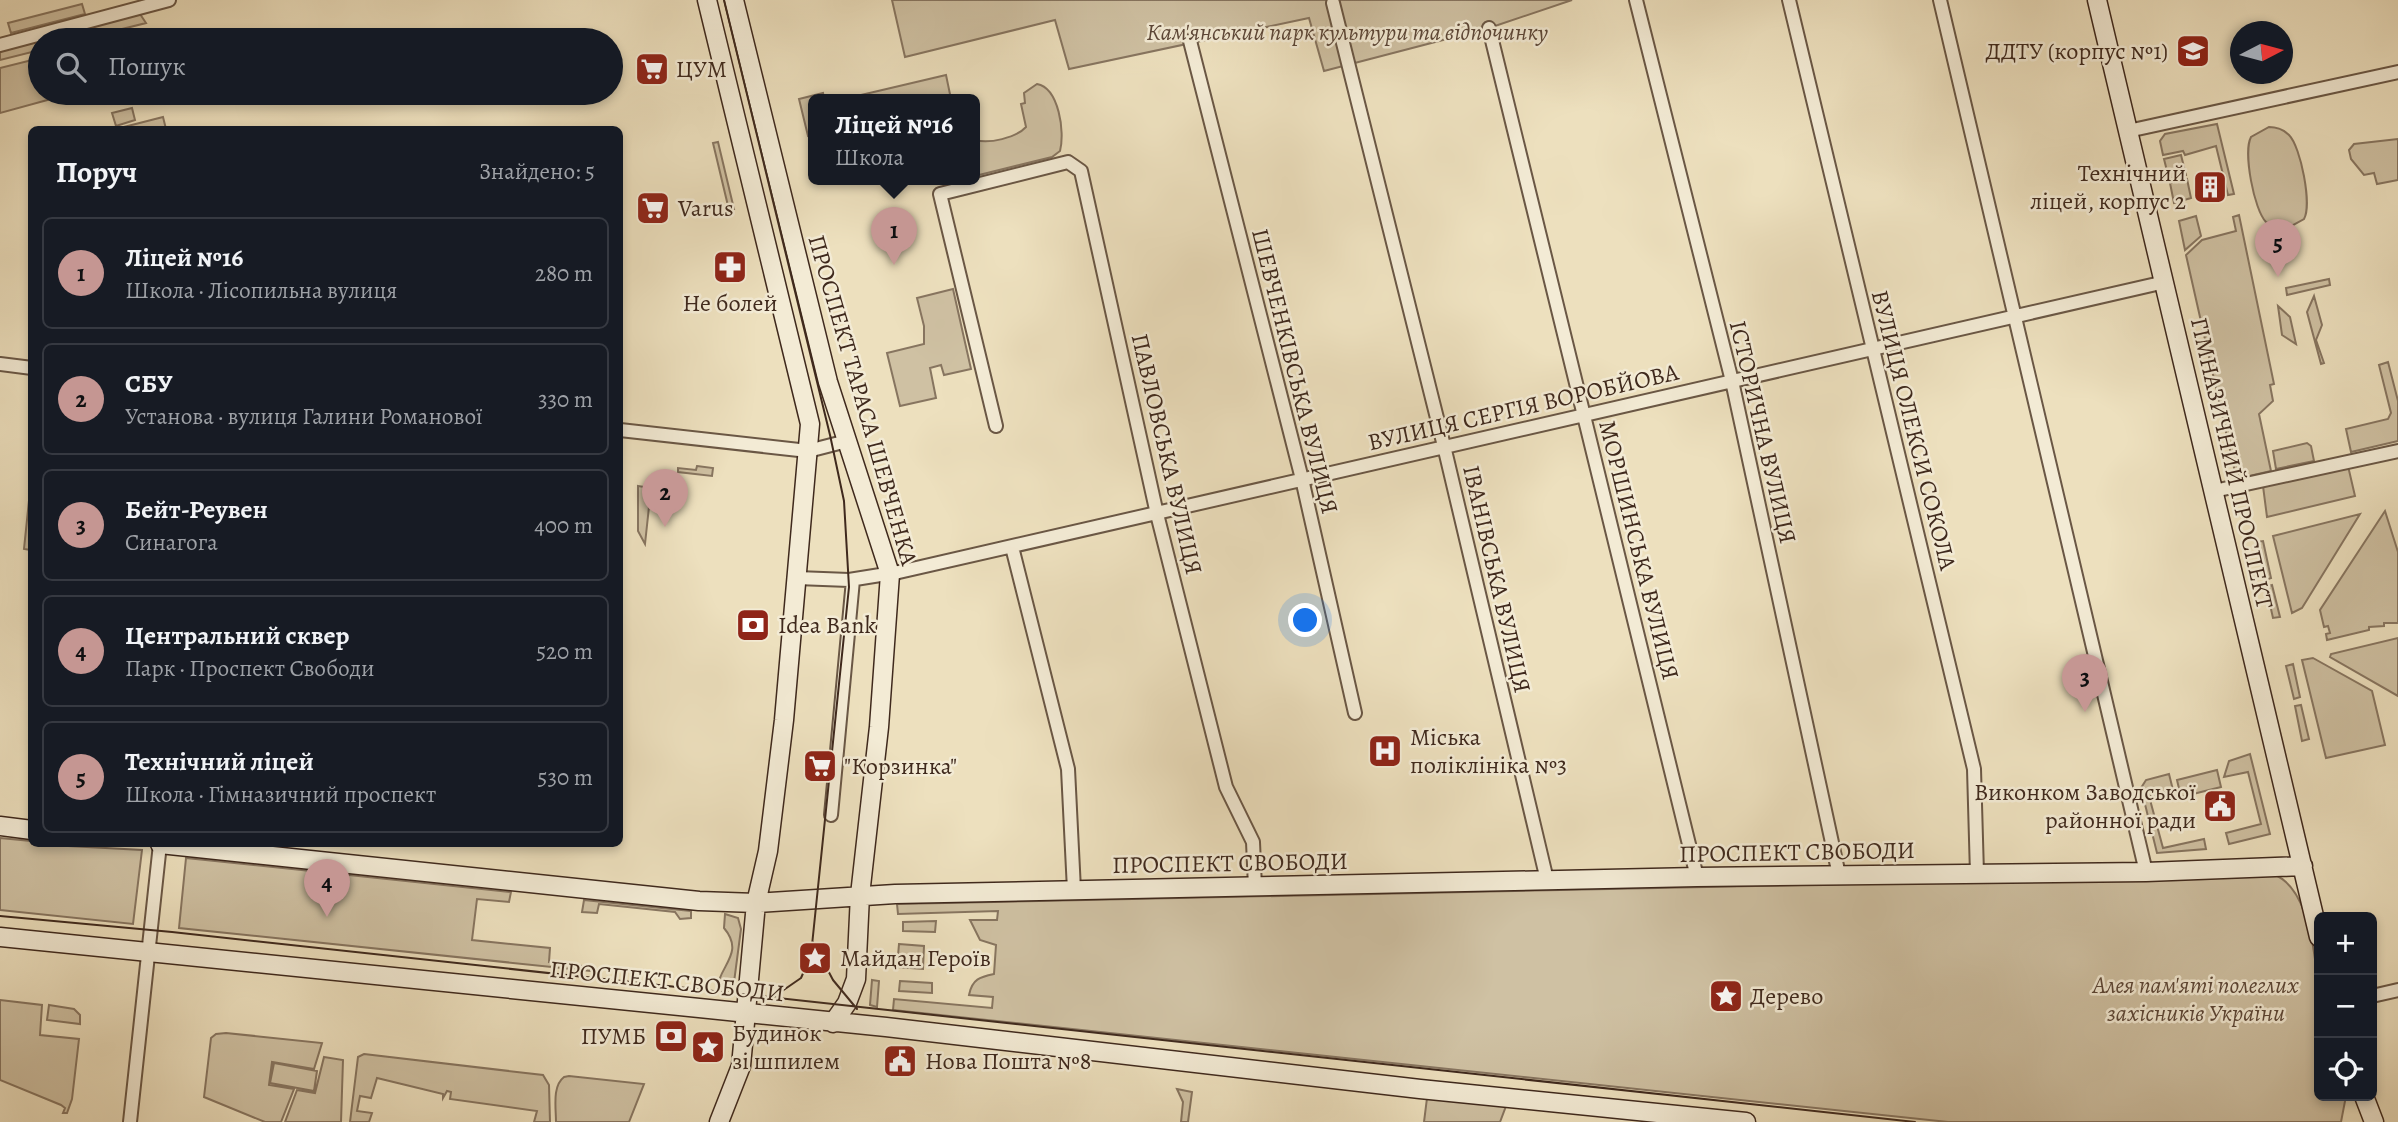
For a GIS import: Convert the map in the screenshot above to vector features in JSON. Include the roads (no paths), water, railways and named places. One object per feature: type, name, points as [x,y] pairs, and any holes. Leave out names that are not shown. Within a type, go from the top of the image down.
[{"type":"main road","name":"ПРОСПЕКТ ТАРАСА ШЕВЧЕНКА","points":[[707,0],[810,424],[797,578],[768,851],[757,903],[741,1066],[719,1122]]},
{"type":"main road","name":"ПРОСПЕКТ ТАРАСА ШЕВЧЕНКА","points":[[734,0],[828,382],[890,574],[879,727],[860,895],[856,979],[847,1003],[833,1023]]},
{"type":"main road","name":"ГІМНАЗИЧНИЙ ПРОСПЕКТ","points":[[2097,0],[2314,915]]},
{"type":"main road","points":[[0,826],[28,830]]},
{"type":"main road","name":"ПРОСПЕКТ СВОБОДИ","points":[[188,847],[699,901],[757,903],[860,895],[1697,877],[2146,872],[2303,866]]},
{"type":"main road","name":"ПРОСПЕКТ СВОБОДИ","points":[[0,937],[833,1023],[1746,1122]]},
{"type":"main road","points":[[2366,1101],[2374,1122]]},
{"type":"street","points":[[64,28],[169,0]]},
{"type":"street","name":"ІСТОРИЧНА ВУЛИЦЯ","points":[[1636,0],[1732,381],[1839,875]]},
{"type":"street","name":"ВУЛИЦЯ ОЛЕКСИ СОКОЛА","points":[[1789,0],[1974,769],[1977,874]]},
{"type":"street","points":[[1940,0],[2146,872]]},
{"type":"street","name":"ІВАНІВСЬКА ВУЛИЦЯ","points":[[1333,3],[1444,446],[1547,880]]},
{"type":"street","name":"МОРШИНСЬКА ВУЛИЦЯ","points":[[1489,28],[1697,877]]},
{"type":"street","points":[[0,45],[28,38]]},
{"type":"street","name":"ШЕВЧЕНКІВСЬКА ВУЛИЦЯ","points":[[1190,41],[1302,480],[1355,713]]},
{"type":"street","points":[[2128,131],[2398,72]]},
{"type":"street","name":"ПАВЛОВСЬКА ВУЛИЦЯ","points":[[980,184],[1068,162],[1082,171],[1157,514],[1226,787],[1254,842],[1255,887]]},
{"type":"street","name":"ПАВЛОВСЬКА ВУЛИЦЯ","points":[[976,185],[940,194],[996,426]]},
{"type":"street","name":"ВУЛИЦЯ СЕРГІЯ ВОРОБЙОВА","points":[[797,578],[853,580],[890,574],[2165,282]]},
{"type":"street","points":[[0,364],[28,368]]},
{"type":"street","points":[[623,430],[808,451],[847,441]]},
{"type":"street","points":[[2214,491],[2398,451]]},
{"type":"street","points":[[1012,547],[1068,769],[1074,890]]},
{"type":"street","points":[[831,815],[853,580]]},
{"type":"street","points":[[130,1122],[160,847]]},
{"type":"street","points":[[2377,995],[2398,990]]},
{"type":"tram line","points":[[724,0],[830,435],[844,501],[849,587],[811,955],[801,978],[772,998]]},
{"type":"tram line","points":[[0,916],[172,932],[1915,1122]]},
{"type":"tram line","points":[[813,942],[833,980],[857,1009]]},
{"type":"place","name":"ДДТУ (корпус №1)","points":[[2193,51]]},
{"type":"place","name":"ЦУМ","points":[[652,69]]},
{"type":"place","name":"Технічний ліцей, корпус 2","points":[[2210,187]]},
{"type":"place","name":"Varus","points":[[653,208]]},
{"type":"place","name":"Ліцей №16","points":[[894,265]]},
{"type":"place","name":"Не болей","points":[[730,267]]},
{"type":"place","name":"Технічний ліцей","points":[[2278,277]]},
{"type":"place","name":"СБУ","points":[[665,527]]},
{"type":"place","name":"Idea Bank","points":[[753,625]]},
{"type":"place","name":"Бейт-Реувен","points":[[2085,712]]},
{"type":"place","name":"Міська поліклініка №3","points":[[1385,751]]},
{"type":"place","name":"\"Корзинка\"","points":[[820,766]]},
{"type":"place","name":"Виконком Заводської районної ради","points":[[2220,806]]},
{"type":"place","name":"Центральний сквер","points":[[327,917]]},
{"type":"place","name":"Майдан Героїв","points":[[815,958]]},
{"type":"place","name":"Дерево","points":[[1726,996]]},
{"type":"place","name":"ПУМБ","points":[[671,1036]]},
{"type":"place","name":"Будинок зі шпилем","points":[[708,1047]]},
{"type":"place","name":"Нова Пошта №8","points":[[900,1061]]},
{"type":"park label","name":"Кам'янський парк культури та відпочинку","points":[[1347,32]]},
{"type":"park label","name":"Алея пам'яті полеглих захісників України","points":[[2196,999]]}]
